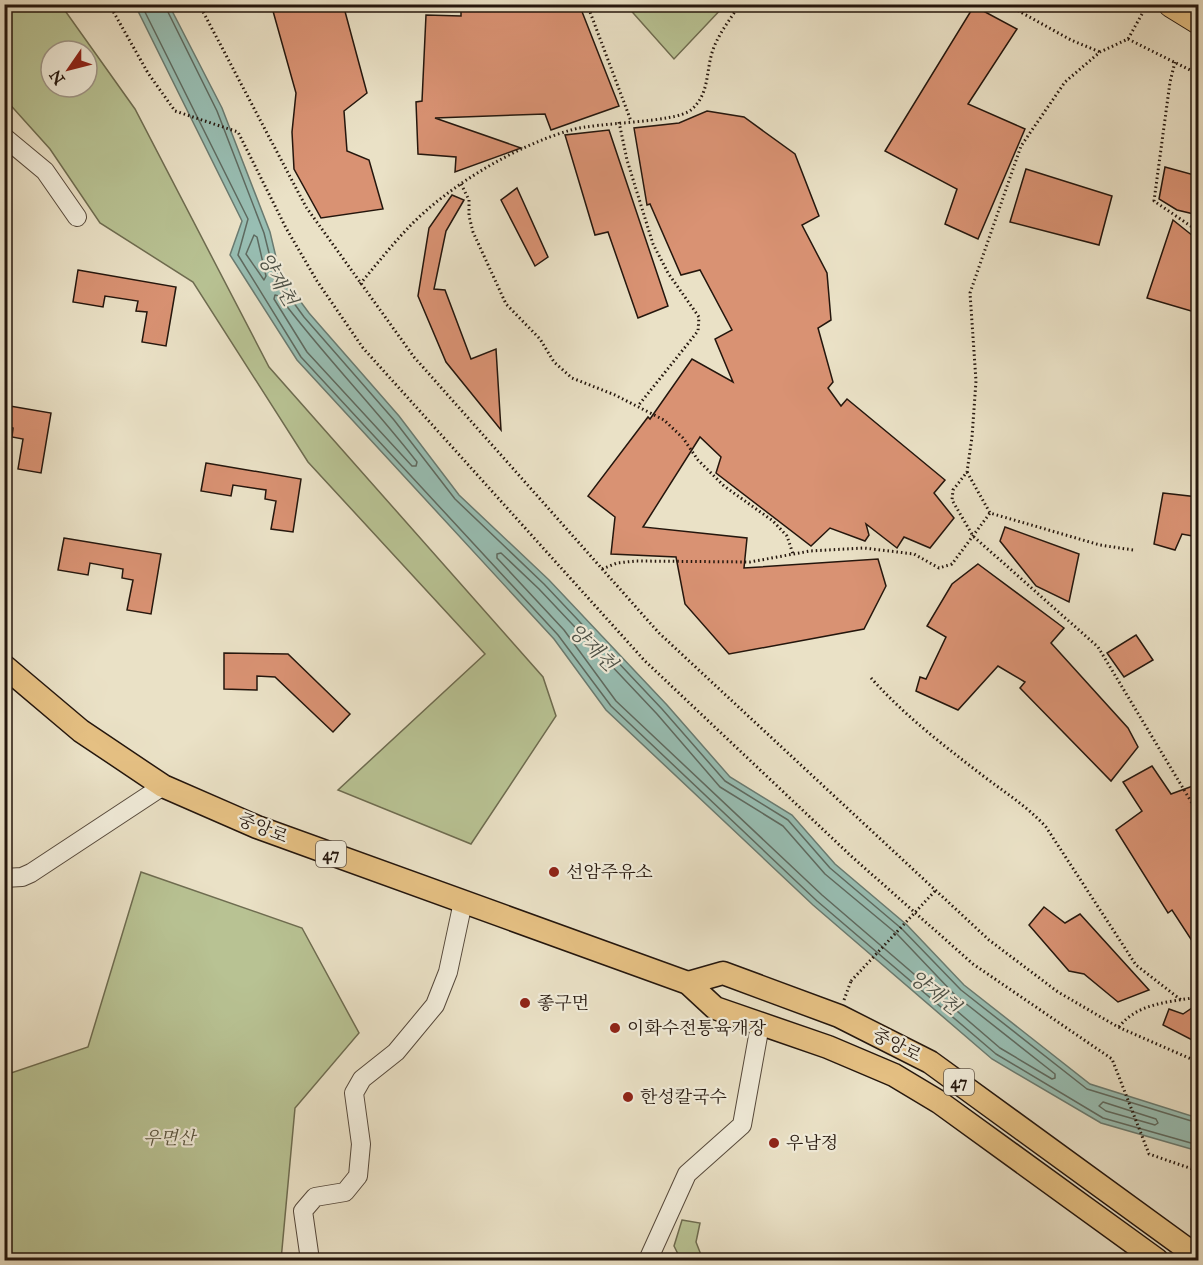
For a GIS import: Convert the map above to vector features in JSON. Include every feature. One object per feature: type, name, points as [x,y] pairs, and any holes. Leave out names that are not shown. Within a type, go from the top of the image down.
[{"type":"highway","points":[[1172,4],[1198,20]]},
{"type":"main road","name":"중앙로","points":[[4,666],[81,731],[163,786],[257,827],[688,983],[715,1008],[828,1047],[894,1075],[939,1102],[1157,1260]]},
{"type":"main road","name":"중앙로","points":[[688,983],[723,973],[839,1016],[930,1062],[1198,1257]]},
{"type":"street","points":[[4,137],[45,171],[77,217]]},
{"type":"street","points":[[4,878],[22,877],[31,873],[163,786]]},
{"type":"street","points":[[310,1260],[303,1211],[315,1197],[345,1192],[358,1176],[361,1144],[354,1093],[362,1079],[396,1052],[435,1005],[448,972],[463,902]]},
{"type":"street","points":[[648,1260],[687,1174],[742,1125],[760,1025]]},
{"type":"path","points":[[109,4],[148,74],[175,111],[238,132],[286,228],[317,280],[363,348],[644,660],[850,855],[973,964],[1112,1059],[1149,1154],[1198,1171]]},
{"type":"path","points":[[199,4],[306,207],[360,284],[414,357],[659,633],[989,940],[1058,992],[1118,1027],[1198,1062]]},
{"type":"path","points":[[587,4],[631,121]]},
{"type":"path","points":[[360,284],[408,228],[461,184],[536,144],[570,130],[619,122],[677,118],[691,110],[708,83],[714,48],[740,4]]},
{"type":"path","points":[[1006,4],[1071,40],[1100,52]]},
{"type":"path","points":[[1142,14],[1128,39],[1100,52],[1065,82],[1021,146],[970,293],[976,381],[967,472],[953,490],[952,500],[973,536],[1098,647],[1198,813]]},
{"type":"path","points":[[1128,39],[1198,74]]},
{"type":"path","points":[[1175,63],[1170,82],[1154,201],[1198,231]]},
{"type":"path","points":[[619,122],[627,160],[653,244],[668,273],[699,317],[698,331],[638,406]]},
{"type":"path","points":[[461,184],[469,200],[474,232],[506,304],[540,339],[554,362],[572,378],[638,406],[664,420],[683,438],[698,460],[724,486],[773,521],[787,536],[793,554]]},
{"type":"path","points":[[967,472],[990,513],[1100,545],[1133,550]]},
{"type":"path","points":[[602,569],[617,563],[636,561],[750,562],[793,554],[864,548],[914,554],[939,568],[952,564],[990,513]]},
{"type":"path","points":[[871,678],[893,702],[943,745],[1034,814],[1046,827],[1136,965],[1180,1000]]},
{"type":"path","points":[[851,981],[936,891]]},
{"type":"path","points":[[1118,1027],[1128,1015],[1143,1008],[1198,997]]},
{"type":"green space","points":[[5,4],[61,5],[85,39],[39,39],[39,99],[99,99],[99,58],[135,109],[269,367],[543,677],[556,716],[471,844],[338,790],[485,654],[308,462],[193,282],[100,223],[50,149],[5,99]]},
{"type":"green space","points":[[626,5],[725,5],[674,59]]},
{"type":"green space","name":"우면산","points":[[141,872],[302,928],[359,1033],[295,1108],[281,1260],[5,1260],[5,1075],[88,1047]]},
{"type":"green space","points":[[682,1220],[700,1223],[696,1242],[703,1260],[681,1260],[674,1246]]},
{"type":"water","name":"양재천","points":[[135,5],[169,5],[222,108],[270,232],[280,274],[309,313],[399,416],[459,495],[549,580],[667,705],[730,777],[792,815],[835,864],[907,925],[964,985],[1090,1084],[1198,1118],[1198,1151],[1101,1123],[992,1059],[813,905],[606,710],[554,639],[297,360],[230,255],[242,221]]},
{"type":"building","points":[[271,4],[343,4],[367,93],[344,111],[347,151],[369,160],[383,209],[321,218],[294,169],[292,132],[296,93]]},
{"type":"building","points":[[461,4],[579,4],[619,106],[551,130],[545,114],[435,118],[521,148],[455,172],[456,157],[418,154],[416,102],[422,101],[426,15],[461,16]]},
{"type":"building","points":[[974,6],[1017,29],[968,104],[1025,129],[978,239],[945,224],[957,189],[885,151]]},
{"type":"building","points":[[707,111],[744,117],[795,154],[819,216],[802,225],[827,273],[831,320],[818,328],[833,382],[828,388],[841,406],[847,399],[945,480],[934,493],[954,518],[930,548],[904,537],[897,548],[866,524],[869,535],[865,541],[830,528],[811,546],[716,473],[721,457],[700,437],[643,527],[747,538],[744,568],[878,559],[886,586],[864,629],[729,654],[685,604],[676,557],[611,554],[615,517],[588,496],[648,417],[650,419],[692,359],[733,382],[715,339],[732,330],[700,270],[681,275],[650,204],[647,205],[634,128],[679,123]]},
{"type":"building","points":[[609,130],[668,306],[638,318],[608,232],[595,235],[565,135]]},
{"type":"building","points":[[1165,167],[1198,176],[1198,215],[1177,210],[1159,199]]},
{"type":"building","points":[[1026,169],[1112,196],[1099,245],[1010,222]]},
{"type":"building","points":[[517,188],[548,257],[535,266],[501,200]]},
{"type":"building","points":[[452,195],[464,200],[446,231],[434,289],[445,290],[471,359],[496,349],[501,430],[446,362],[418,296],[429,228]]},
{"type":"building","points":[[1173,220],[1198,240],[1198,313],[1147,298]]},
{"type":"building","points":[[78,270],[176,287],[166,346],[142,342],[147,312],[136,311],[138,301],[105,296],[103,307],[73,302]]},
{"type":"building","points":[[4,405],[51,413],[41,473],[18,469],[23,439],[12,437],[13,428],[4,426]]},
{"type":"building","points":[[206,463],[301,479],[293,532],[271,529],[276,501],[265,499],[266,490],[233,485],[231,496],[201,491]]},
{"type":"building","points":[[1163,493],[1198,497],[1198,537],[1182,534],[1175,550],[1154,544]]},
{"type":"building","points":[[1005,527],[1079,554],[1069,602],[1036,586],[1000,541]]},
{"type":"building","points":[[64,538],[161,554],[151,614],[127,610],[133,580],[122,578],[123,569],[90,563],[88,575],[58,570]]},
{"type":"building","points":[[978,564],[1064,628],[1051,643],[1128,728],[1138,747],[1111,781],[1020,688],[1025,682],[998,666],[958,710],[916,691],[920,677],[926,679],[946,637],[927,626],[952,584]]},
{"type":"building","points":[[1136,635],[1153,660],[1124,677],[1107,653]]},
{"type":"building","points":[[224,653],[288,654],[350,714],[333,732],[275,677],[257,676],[257,690],[224,689]]},
{"type":"building","points":[[1152,766],[1171,794],[1198,784],[1198,950],[1172,910],[1168,913],[1116,830],[1142,811],[1123,782]]},
{"type":"building","points":[[1044,907],[1065,923],[1080,914],[1149,990],[1118,1002],[1084,974],[1069,971],[1029,925]]},
{"type":"building","points":[[1198,1004],[1198,1043],[1163,1025],[1169,1009],[1183,1014]]},
{"type":"place","name":"선암주유소","points":[[554,872]]},
{"type":"place","name":"좋구먼","points":[[525,1003]]},
{"type":"place","name":"이화수전통육개장","points":[[615,1028]]},
{"type":"place","name":"한성칼국수","points":[[628,1097]]},
{"type":"place","name":"우남정","points":[[774,1143]]}]
